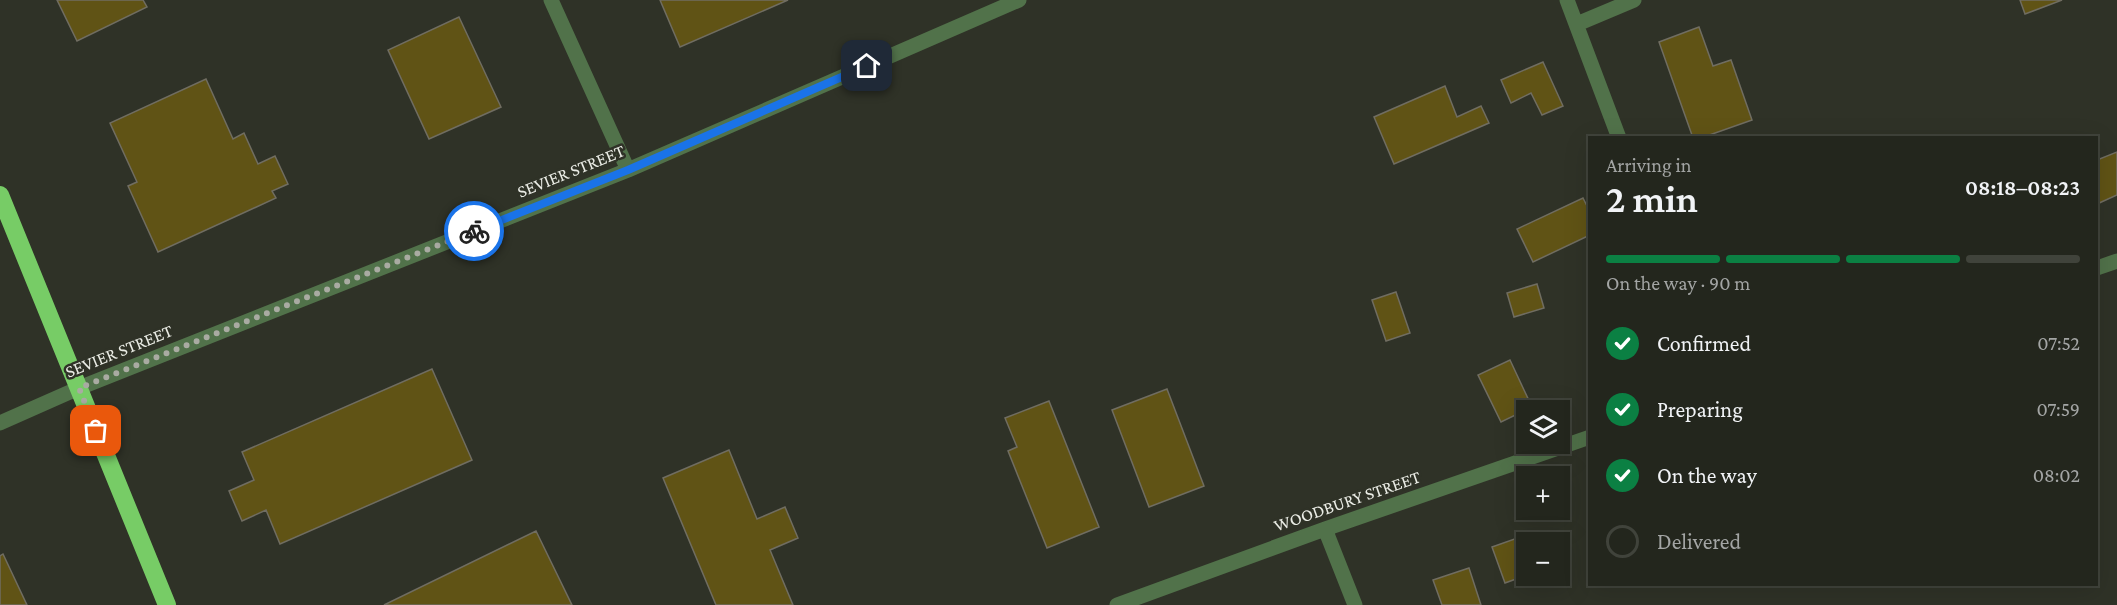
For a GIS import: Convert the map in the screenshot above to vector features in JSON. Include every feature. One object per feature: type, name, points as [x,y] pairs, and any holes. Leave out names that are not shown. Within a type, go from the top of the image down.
[{"type":"highway","points":[[0,195],[167,605]]},
{"type":"street","points":[[551,0],[628,170]]},
{"type":"street","name":"SEVIER STREET","points":[[0,423],[79,388],[628,170],[1019,0]]},
{"type":"street","points":[[1567,0],[1618,136]]},
{"type":"street","points":[[1577,24],[1634,0]]},
{"type":"street","points":[[2098,268],[2117,261]]},
{"type":"street","name":"WOODBURY STREET","points":[[1117,605],[1325,529],[1588,438]]},
{"type":"street","points":[[1325,529],[1355,605]]},
{"type":"building","points":[[57,0],[143,0],[147,7],[77,41]]},
{"type":"building","points":[[660,0],[788,0],[680,47]]},
{"type":"building","points":[[2020,0],[2062,0],[2025,14]]},
{"type":"building","points":[[459,17],[501,107],[429,139],[388,50]]},
{"type":"building","points":[[1699,27],[1713,66],[1731,60],[1752,120],[1707,136],[1692,136],[1659,42]]},
{"type":"building","points":[[1543,62],[1563,106],[1542,115],[1531,93],[1511,103],[1501,80]]},
{"type":"building","points":[[206,79],[233,139],[244,133],[258,164],[275,156],[288,184],[272,191],[276,198],[158,252],[128,186],[137,182],[110,123]]},
{"type":"building","points":[[1445,86],[1457,117],[1481,106],[1489,123],[1394,164],[1374,117]]},
{"type":"building","points":[[2117,152],[2117,195],[2098,204],[2098,160]]},
{"type":"building","points":[[1583,198],[1588,208],[1588,236],[1533,262],[1517,229]]},
{"type":"building","points":[[1537,284],[1544,308],[1514,317],[1507,293]]},
{"type":"building","points":[[1396,292],[1410,333],[1386,341],[1372,300]]},
{"type":"building","points":[[1510,360],[1529,400],[1516,400],[1516,415],[1501,422],[1478,375]]},
{"type":"building","points":[[432,369],[472,460],[280,544],[266,510],[242,521],[229,491],[254,480],[242,452]]},
{"type":"building","points":[[1167,389],[1204,486],[1149,507],[1112,410]]},
{"type":"building","points":[[1049,401],[1099,527],[1047,548],[1008,451],[1017,447],[1005,418]]},
{"type":"building","points":[[729,450],[757,519],[785,507],[798,538],[770,550],[793,605],[716,605],[663,478]]},
{"type":"building","points":[[536,531],[572,605],[384,605]]},
{"type":"building","points":[[1516,539],[1516,579],[1505,583],[1492,547]]},
{"type":"building","points":[[3,554],[27,605],[0,605],[0,556]]},
{"type":"building","points":[[1469,568],[1481,605],[1442,605],[1433,580]]},
{"type":"way so far","points":[[96,431],[79,388],[474,231]]},
{"type":"route","points":[[474,231],[628,170],[867,66]]}]
